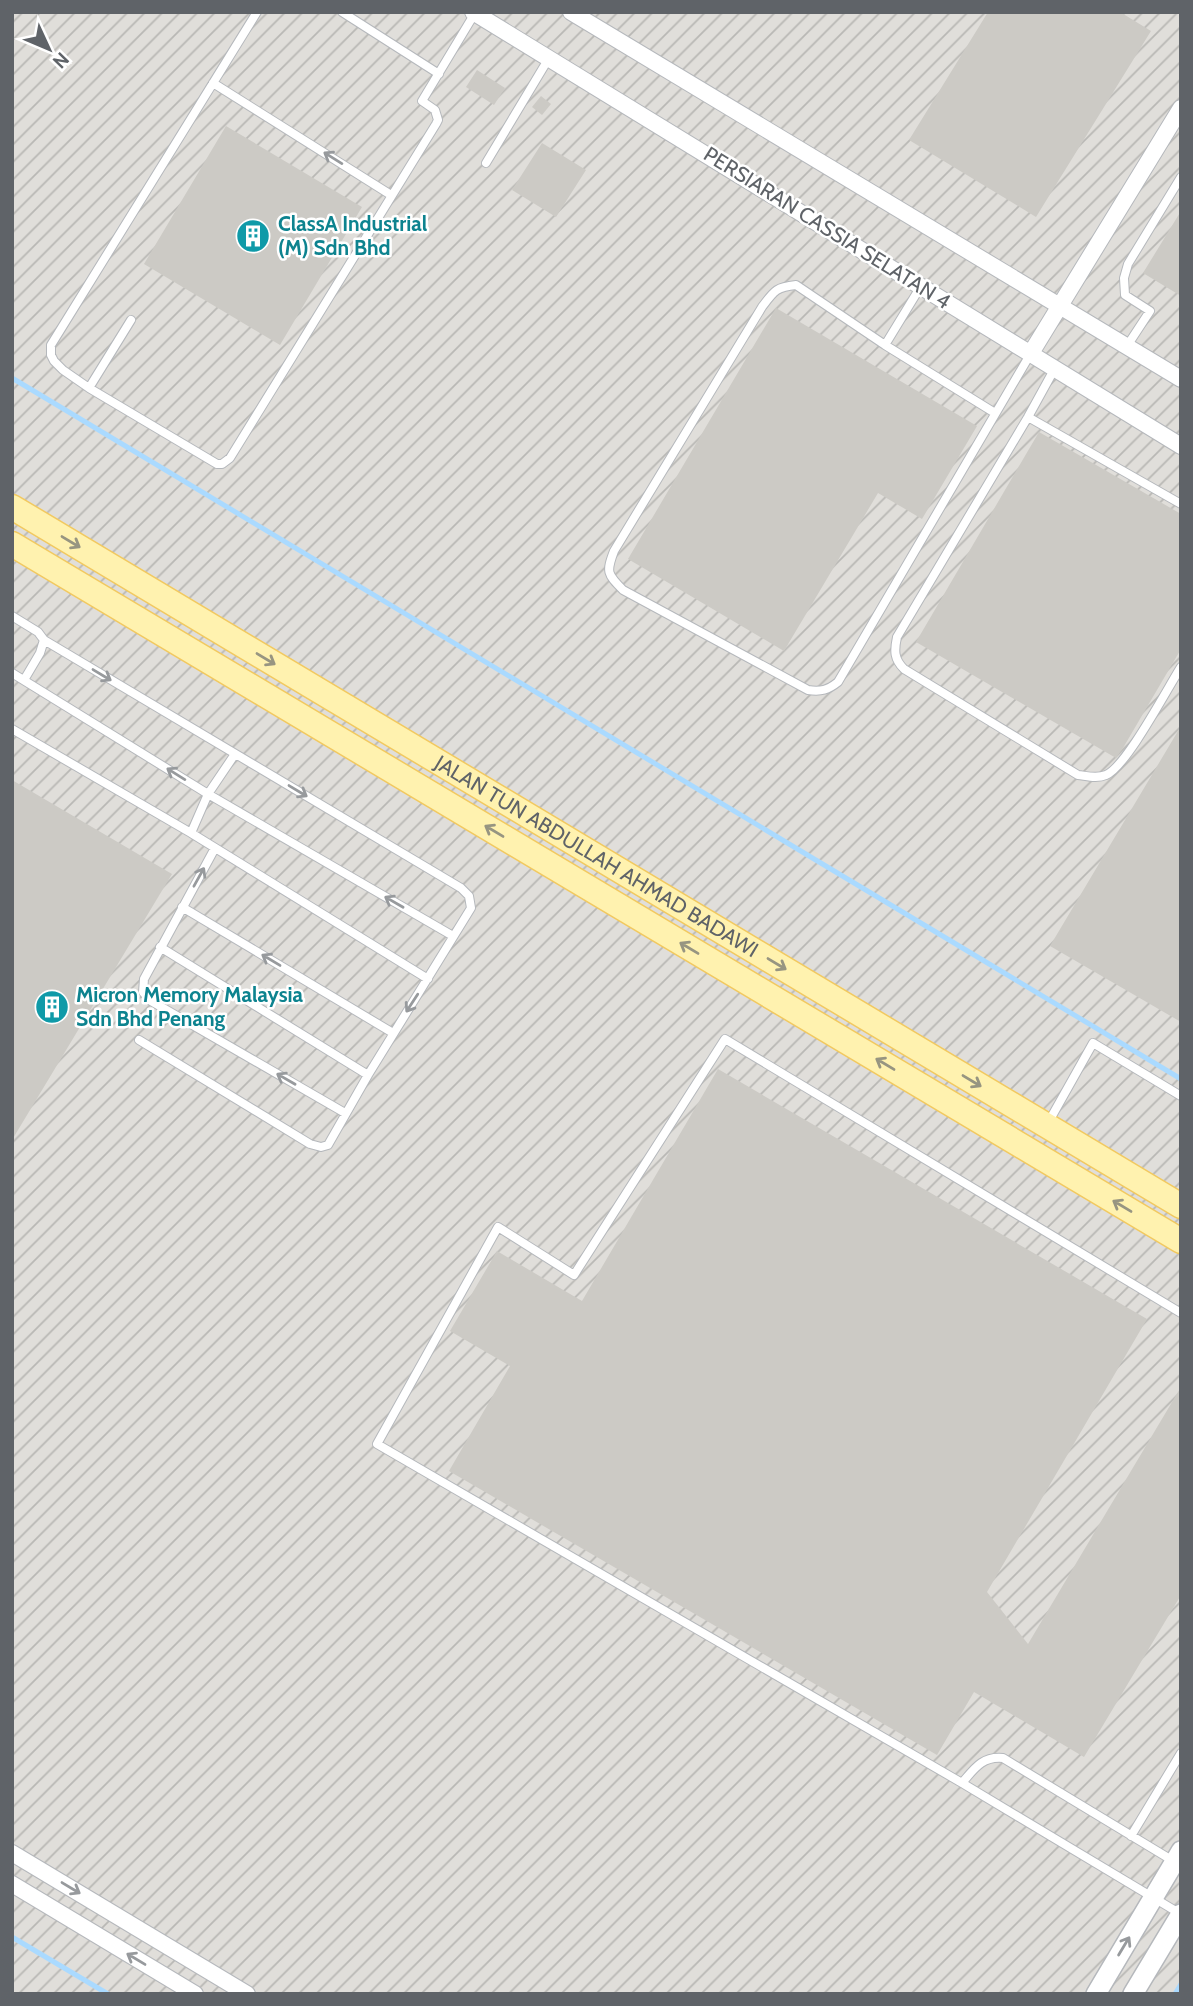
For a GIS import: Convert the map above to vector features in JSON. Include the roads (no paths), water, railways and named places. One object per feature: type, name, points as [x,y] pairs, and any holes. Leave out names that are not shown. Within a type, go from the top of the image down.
[{"type":"main road","name":"JALAN TUN ABDULLAH AHMAD BADAWI","points":[[12,508],[1181,1206]]},
{"type":"main road","name":"JALAN TUN ABDULLAH AHMAD BADAWI","points":[[12,544],[1181,1241]]},
{"type":"street","points":[[571,12],[1176,374]]},
{"type":"street","name":"PERSIARAN CASSIA SELATAN 4","points":[[474,13],[1181,446]]},
{"type":"street","points":[[1031,353],[1181,108]]},
{"type":"street","points":[[12,1853],[247,1994]]},
{"type":"street","points":[[1096,1994],[1179,1859]]},
{"type":"street","points":[[12,1884],[195,1994]]},
{"type":"street","points":[[1133,1994],[1181,1914]]},
{"type":"lane","points":[[257,12],[51,345],[51,355],[63,370],[212,462],[222,464],[227,461],[436,124],[438,120],[435,110],[422,101],[474,13]]},
{"type":"lane","points":[[342,12],[439,74]]},
{"type":"lane","points":[[486,163],[549,58]]},
{"type":"lane","points":[[213,83],[391,195]]},
{"type":"lane","points":[[1127,346],[1150,311],[1125,295],[1124,278],[1128,264],[1181,177]]},
{"type":"lane","points":[[995,413],[885,345],[796,285],[783,286],[774,291],[755,318],[614,551],[608,567],[610,576],[623,590],[808,690],[819,692],[830,688],[838,682],[1031,353]]},
{"type":"lane","points":[[885,345],[921,286]]},
{"type":"lane","points":[[89,388],[131,320]]},
{"type":"lane","points":[[1055,368],[897,637],[894,655],[904,670],[1078,775],[1094,777],[1108,774],[1126,758],[1181,667]]},
{"type":"lane","points":[[1028,417],[1181,504]]},
{"type":"lane","points":[[12,616],[38,632],[44,640],[461,888],[469,896],[471,908],[393,1033],[328,1145],[321,1147],[310,1144],[139,1040]]},
{"type":"lane","points":[[24,680],[40,653],[44,640]]},
{"type":"lane","points":[[12,673],[208,794],[453,936]]},
{"type":"lane","points":[[12,729],[191,833],[428,979]]},
{"type":"lane","points":[[191,833],[208,794],[235,754]]},
{"type":"lane","points":[[215,848],[160,947],[144,979],[143,992],[151,1001],[345,1113]]},
{"type":"lane","points":[[182,907],[393,1033]]},
{"type":"lane","points":[[160,947],[368,1075]]},
{"type":"lane","points":[[1181,1313],[724,1039],[575,1275],[498,1227],[377,1444],[962,1783],[1181,1914]]},
{"type":"lane","points":[[1046,1125],[1093,1043],[1181,1096]]},
{"type":"lane","points":[[1131,1836],[1181,1753]]},
{"type":"lane","points":[[962,1783],[981,1762],[1003,1758],[1131,1836],[1179,1859]]},
{"type":"waterway","points":[[12,378],[1181,1079]]},
{"type":"waterway","points":[[12,1937],[108,1994]]},
{"type":"waterway","points":[[1175,1994],[1181,1984]]},
{"type":"place","name":"ClassA Industrial (M) Sdn Bhd","points":[[253,236]]},
{"type":"place","name":"Micron Memory Malaysia Sdn Bhd Penang","points":[[52,1007]]}]
